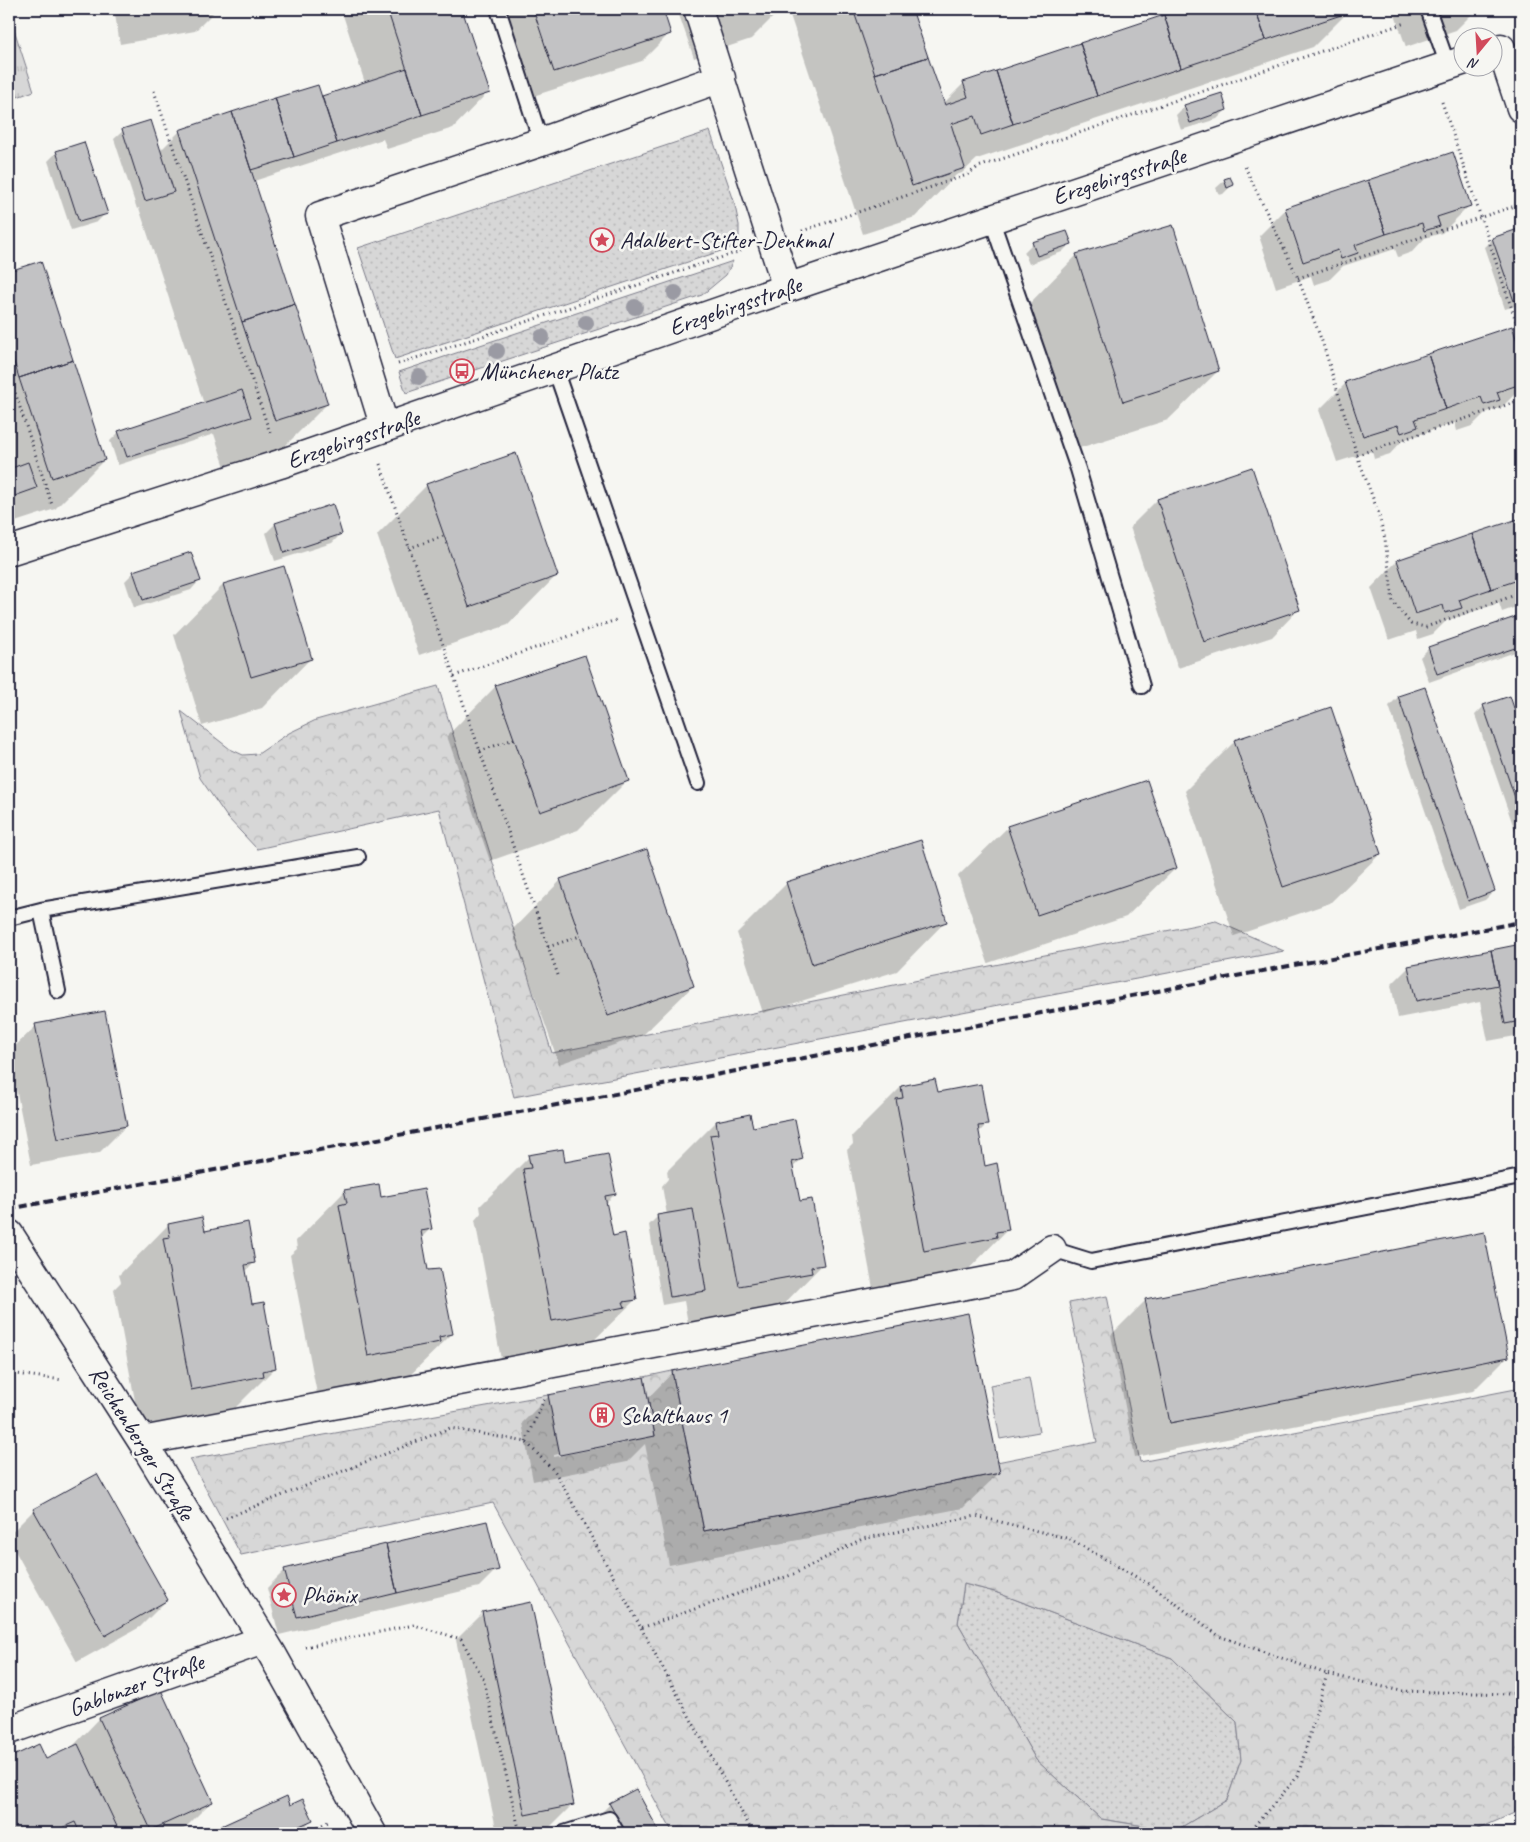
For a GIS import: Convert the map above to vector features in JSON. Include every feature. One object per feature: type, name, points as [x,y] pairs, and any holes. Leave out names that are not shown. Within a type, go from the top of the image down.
[{"type":"street","points":[[698,9],[787,288]]},
{"type":"street","points":[[1505,47],[1521,108]]},
{"type":"street","name":"Erzgebirgsstraße","points":[[9,551],[280,464],[991,218],[1447,66]]},
{"type":"street","points":[[378,430],[369,374],[320,216],[541,142],[721,78]]},
{"type":"street","name":"Reichenberger Straße","points":[[9,1234],[142,1442],[268,1647],[372,1833]]},
{"type":"street","points":[[142,1442],[1013,1276],[1052,1249]]},
{"type":"street","name":"Gablonzer Straße","points":[[9,1730],[268,1647]]},
{"type":"lane","points":[[498,9],[541,142]]},
{"type":"lane","points":[[1429,11],[1447,66]]},
{"type":"lane","points":[[991,218],[1078,469],[1142,686]]},
{"type":"lane","points":[[555,369],[698,783]]},
{"type":"lane","points":[[9,918],[41,910],[358,857]]},
{"type":"lane","points":[[41,910],[58,991]]},
{"type":"lane","points":[[1052,1249],[1091,1261],[1521,1177]]},
{"type":"lane","points":[[564,1833],[609,1819],[617,1833]]},
{"type":"path","points":[[369,374],[967,175],[978,167],[1429,11]]},
{"type":"path","points":[[1447,66],[1481,218],[1521,336]]},
{"type":"path","points":[[154,90],[280,464]]},
{"type":"path","points":[[1235,137],[1248,174],[1268,212],[1298,278],[1323,344],[1357,455],[1378,512],[1385,539],[1393,602],[1411,624],[1426,627],[1521,593]]},
{"type":"path","points":[[1298,278],[1521,204]]},
{"type":"path","points":[[9,374],[62,534]]},
{"type":"path","points":[[1357,455],[1521,400]]},
{"type":"path","points":[[378,430],[409,548],[559,978]]},
{"type":"path","points":[[409,548],[444,536]]},
{"type":"path","points":[[454,676],[639,612]]},
{"type":"path","points":[[480,750],[514,739]]},
{"type":"path","points":[[548,947],[580,936]]},
{"type":"path","points":[[526,1442],[549,1387],[547,1365]]},
{"type":"path","points":[[196,1530],[450,1428],[526,1442],[555,1472],[753,1833]]},
{"type":"path","points":[[641,1628],[794,1574],[862,1539],[976,1516],[1070,1539],[1152,1586],[1219,1636],[1327,1674],[1401,1691],[1510,1694],[1521,1692]]},
{"type":"path","points":[[268,1647],[414,1625],[461,1639],[483,1678],[520,1833]]},
{"type":"path","points":[[1248,1833],[1298,1776],[1327,1674]]},
{"type":"green space","points":[[9,14],[34,91],[9,100]]},
{"type":"green space","points":[[710,131],[734,201],[739,225],[739,245],[395,359],[358,248]]},
{"type":"green space","points":[[733,261],[726,275],[702,295],[406,393],[399,372]]},
{"type":"green space","points":[[438,686],[552,1053],[1216,921],[1284,951],[514,1097],[439,809],[257,849],[227,817],[200,778],[181,711],[230,749],[243,755],[258,754],[289,733],[316,720]]},
{"type":"green space","points":[[1107,1296],[1140,1462],[1521,1388],[1521,1810],[1469,1833],[673,1833],[493,1503],[241,1555],[190,1459],[548,1395],[655,1436],[644,1377],[672,1371],[704,1531],[1000,1473],[997,1462],[1097,1442],[1069,1303]],"holes":[[[964,1584],[995,1592],[1172,1658],[1237,1722],[1241,1760],[1227,1800],[1175,1831],[1101,1819],[1036,1760],[958,1623]]]},
{"type":"green space","points":[[1029,1378],[1039,1432],[1000,1439],[990,1385]]},
{"type":"green space","points":[[964,1584],[995,1592],[1172,1658],[1237,1722],[1241,1760],[1227,1800],[1175,1831],[1101,1819],[1036,1760],[958,1623]]},
{"type":"building","points":[[387,9],[462,9],[490,93],[422,115]]},
{"type":"building","points":[[533,9],[663,9],[671,34],[554,72]]},
{"type":"building","points":[[853,9],[912,9],[928,57],[875,74]]},
{"type":"building","points":[[1184,9],[1255,9],[1266,40],[1181,68],[1164,15]]},
{"type":"building","points":[[1255,9],[1348,9],[1350,12],[1266,40]]},
{"type":"building","points":[[1164,15],[1181,68],[1097,96],[1080,43]]},
{"type":"building","points":[[1080,43],[1097,96],[1013,124],[996,71]]},
{"type":"building","points":[[928,57],[945,105],[968,97],[963,82],[996,71],[1013,124],[981,135],[975,116],[951,124],[965,168],[912,186],[875,74]]},
{"type":"building","points":[[407,68],[422,115],[337,143],[322,96]]},
{"type":"building","points":[[318,85],[337,143],[294,157],[275,98]]},
{"type":"building","points":[[1222,93],[1227,110],[1190,123],[1184,105]]},
{"type":"building","points":[[275,98],[294,157],[251,170],[232,112]]},
{"type":"building","points":[[232,112],[295,304],[242,322],[179,130]]},
{"type":"building","points":[[151,120],[174,192],[145,201],[122,129]]},
{"type":"building","points":[[84,142],[108,214],[79,222],[56,151]]},
{"type":"building","points":[[1453,152],[1471,206],[1437,217],[1440,226],[1424,231],[1422,223],[1386,234],[1368,180]]},
{"type":"building","points":[[1230,177],[1234,185],[1227,188],[1224,179]]},
{"type":"building","points":[[1368,180],[1386,234],[1355,245],[1358,253],[1341,259],[1338,250],[1303,262],[1285,208]]},
{"type":"building","points":[[1173,225],[1219,371],[1123,402],[1076,254]]},
{"type":"building","points":[[1521,228],[1521,299],[1514,301],[1492,238]]},
{"type":"building","points":[[1067,231],[1072,244],[1037,256],[1032,242]]},
{"type":"building","points":[[41,261],[73,360],[19,378],[9,346],[9,271]]},
{"type":"building","points":[[295,304],[328,404],[275,421],[242,322]]},
{"type":"building","points":[[1512,326],[1521,353],[1521,384],[1497,392],[1500,400],[1484,405],[1481,397],[1446,409],[1428,354]]},
{"type":"building","points":[[1428,354],[1446,409],[1415,419],[1418,427],[1401,433],[1398,425],[1363,436],[1345,382]]},
{"type":"building","points":[[73,360],[105,460],[52,478],[19,378]]},
{"type":"building","points":[[242,390],[251,417],[127,457],[118,431]]},
{"type":"building","points":[[516,453],[558,576],[469,607],[426,484]]},
{"type":"building","points":[[28,462],[37,488],[9,498],[9,469]]},
{"type":"building","points":[[1252,467],[1300,610],[1204,642],[1157,499]]},
{"type":"building","points":[[333,504],[342,534],[284,553],[275,523]]},
{"type":"building","points":[[1521,518],[1521,579],[1491,589],[1472,534]]},
{"type":"building","points":[[1472,534],[1491,589],[1459,600],[1462,608],[1445,613],[1443,605],[1415,614],[1397,560]]},
{"type":"building","points":[[191,552],[201,581],[143,600],[133,571]]},
{"type":"building","points":[[284,566],[312,659],[251,677],[223,584]]},
{"type":"building","points":[[1521,615],[1521,646],[1437,674],[1428,647]]},
{"type":"building","points":[[585,655],[629,781],[540,812],[495,685]]},
{"type":"building","points":[[1425,687],[1495,891],[1468,901],[1398,696]]},
{"type":"building","points":[[1510,696],[1521,729],[1521,815],[1483,705]]},
{"type":"building","points":[[1331,707],[1381,854],[1283,887],[1234,740]]},
{"type":"building","points":[[1147,780],[1177,868],[1037,915],[1007,826]]},
{"type":"building","points":[[921,840],[947,922],[812,964],[786,882]]},
{"type":"building","points":[[647,849],[694,986],[608,1016],[560,879]]},
{"type":"building","points":[[1521,944],[1521,1021],[1505,1024],[1491,950]]},
{"type":"building","points":[[1491,950],[1498,985],[1416,1001],[1408,966]]},
{"type":"building","points":[[105,1011],[127,1126],[58,1139],[35,1024]]},
{"type":"building","points":[[935,1079],[938,1092],[981,1084],[988,1125],[978,1126],[985,1166],[997,1163],[1009,1230],[996,1232],[997,1237],[924,1251],[896,1099],[903,1098],[901,1086]]},
{"type":"building","points":[[750,1114],[753,1127],[795,1119],[803,1159],[792,1162],[800,1201],[812,1199],[824,1265],[811,1267],[812,1273],[739,1286],[710,1135],[718,1134],[716,1121]]},
{"type":"building","points":[[563,1149],[565,1162],[608,1154],[616,1194],[605,1196],[613,1236],[625,1233],[637,1300],[623,1302],[625,1307],[552,1321],[523,1169],[531,1168],[528,1155]]},
{"type":"building","points":[[379,1184],[381,1197],[424,1189],[432,1229],[421,1231],[428,1270],[440,1269],[453,1334],[439,1337],[440,1342],[368,1356],[339,1205],[347,1203],[344,1190]]},
{"type":"building","points":[[693,1209],[706,1291],[670,1297],[657,1215]]},
{"type":"building","points":[[202,1217],[205,1231],[248,1222],[255,1263],[245,1265],[252,1304],[264,1302],[276,1368],[263,1371],[264,1376],[191,1390],[163,1238],[170,1237],[168,1224]]},
{"type":"building","points":[[1484,1232],[1509,1357],[1170,1423],[1145,1299]]},
{"type":"building","points":[[968,1313],[1000,1473],[704,1531],[672,1371]]},
{"type":"building","name":"Schalthaus 1","points":[[644,1377],[655,1436],[560,1455],[548,1395]]},
{"type":"building","points":[[97,1474],[168,1600],[105,1636],[33,1509]]},
{"type":"building","points":[[487,1521],[499,1570],[397,1593],[386,1544]]},
{"type":"building","points":[[386,1544],[397,1593],[297,1617],[284,1569]]},
{"type":"building","points":[[531,1602],[574,1805],[525,1815],[482,1612]]},
{"type":"building","points":[[161,1690],[213,1802],[151,1830],[99,1718]]},
{"type":"building","points":[[39,1744],[46,1759],[78,1744],[120,1833],[80,1833],[75,1822],[59,1829],[61,1833],[9,1833],[9,1758]]},
{"type":"building","points":[[636,1789],[660,1833],[626,1833],[609,1803]]},
{"type":"building","points":[[287,1796],[290,1805],[303,1799],[313,1820],[284,1833],[222,1833],[219,1827]]},
{"type":"railway","points":[[9,1209],[1521,922]]},
{"type":"place","name":"Adalbert-Stifter-Denkmal","points":[[602,240]]},
{"type":"place","name":"Münchener Platz","points":[[462,371]]},
{"type":"place","name":"Schalthaus 1","points":[[602,1415]]},
{"type":"place","name":"Phönix","points":[[284,1595]]}]
